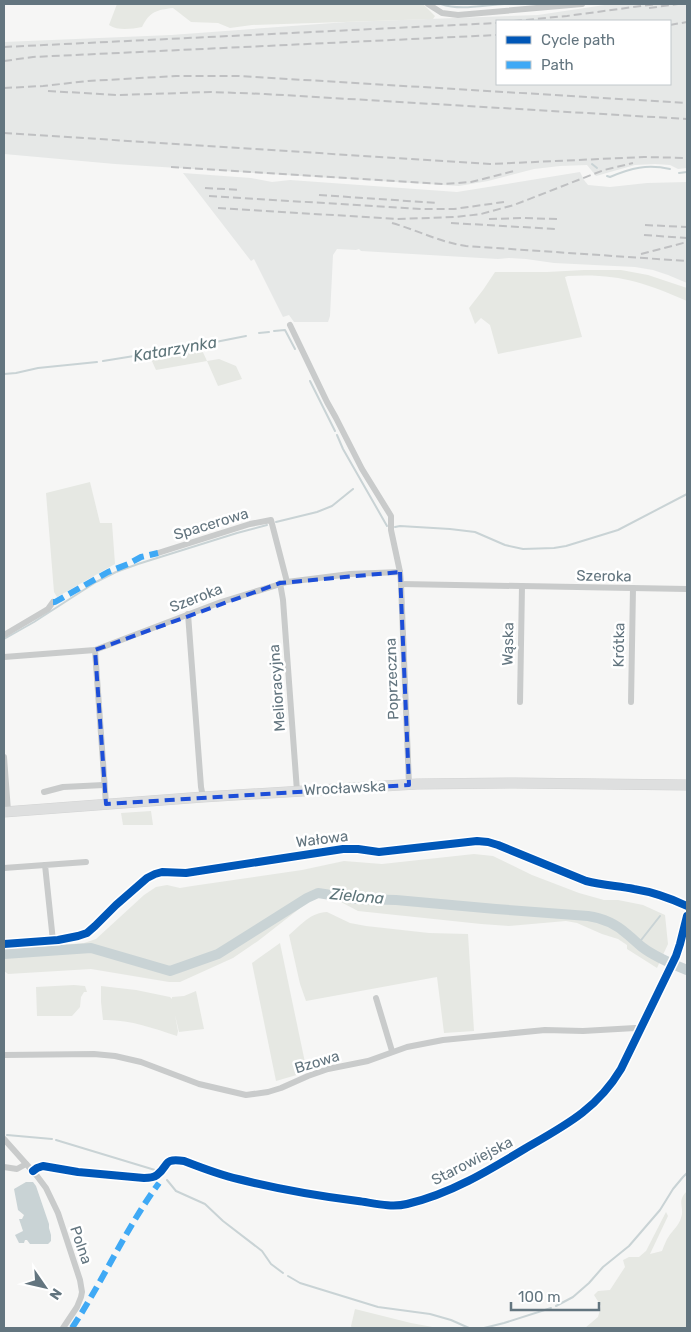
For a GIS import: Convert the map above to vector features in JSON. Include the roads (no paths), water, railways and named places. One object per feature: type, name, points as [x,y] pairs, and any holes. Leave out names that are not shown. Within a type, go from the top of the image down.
[{"type":"main road","name":"Wrocławska","points":[[6,812],[203,797],[408,785],[687,785]]},
{"type":"street","points":[[428,4],[442,13],[458,16],[582,4]]},
{"type":"street","name":"Poprzeczna","points":[[290,325],[362,469],[391,516],[391,530],[401,584],[408,785]]},
{"type":"street","name":"Spacerowa","points":[[158,553],[250,524],[271,520],[287,582]]},
{"type":"street","name":"Szeroka","points":[[4,657],[95,650],[230,598],[280,583],[350,574],[400,572]]},
{"type":"street","name":"Melioracyjna","points":[[280,583],[283,600],[298,791]]},
{"type":"street","name":"Szeroka","points":[[401,584],[687,589]]},
{"type":"street","name":"Wąska","points":[[520,702],[522,586]]},
{"type":"street","name":"Krótka","points":[[631,702],[633,588]]},
{"type":"street","points":[[4,635],[48,609],[53,602]]},
{"type":"street","points":[[188,614],[203,797]]},
{"type":"street","points":[[95,650],[106,804]]},
{"type":"street","points":[[4,757],[6,812]]},
{"type":"street","points":[[44,792],[63,787],[104,785]]},
{"type":"street","name":"Wałowa","points":[[4,944],[55,941],[87,933],[132,890],[147,878],[162,872],[186,873],[343,849],[379,852],[477,841],[498,845],[586,881],[658,894],[687,906]]},
{"type":"street","points":[[4,868],[86,862]]},
{"type":"street","points":[[45,866],[55,941]]},
{"type":"street","name":"Starowiejska","points":[[33,1171],[43,1166],[78,1172],[144,1178],[158,1175],[167,1163],[176,1160],[239,1180],[309,1195],[398,1206],[433,1197],[462,1185],[565,1126],[602,1096],[615,1079],[680,948],[687,916]]},
{"type":"street","points":[[376,998],[392,1051]]},
{"type":"street","name":"Bzowa","points":[[4,1055],[94,1054],[115,1056],[141,1062],[199,1084],[246,1096],[281,1088],[319,1072],[368,1061],[392,1051],[443,1040],[544,1030],[583,1031],[641,1028]]},
{"type":"street","points":[[4,1139],[33,1171]]},
{"type":"street","points":[[4,1167],[18,1168],[26,1164]]},
{"type":"street","name":"Polna","points":[[33,1171],[52,1199],[82,1286],[77,1307],[63,1328]]},
{"type":"waterway","points":[[441,4],[456,7],[504,4]]},
{"type":"waterway","points":[[592,164],[597,168]]},
{"type":"waterway","points":[[607,176],[610,177],[639,168],[670,169]]},
{"type":"waterway","points":[[679,173],[687,172]]},
{"type":"waterway","name":"Katarzynka","points":[[274,331],[285,330],[295,349]]},
{"type":"waterway","name":"Katarzynka","points":[[259,333],[269,332]]},
{"type":"waterway","name":"Katarzynka","points":[[103,361],[246,336]]},
{"type":"waterway","name":"Katarzynka","points":[[4,374],[38,368],[97,362]]},
{"type":"waterway","name":"Katarzynka","points":[[310,381],[335,431]]},
{"type":"waterway","name":"Katarzynka","points":[[337,435],[387,526]]},
{"type":"waterway","points":[[276,522],[317,512],[332,506],[353,489]]},
{"type":"waterway","name":"Katarzynka","points":[[395,527],[475,532],[505,545],[523,549],[554,548],[618,530],[687,494]]},
{"type":"waterway","points":[[4,639],[96,582],[116,572],[267,525]]},
{"type":"waterway","name":"Zielona","points":[[4,954],[91,948],[170,971],[218,954],[318,893],[357,899],[396,900],[593,917],[614,924],[652,954],[687,970]]},
{"type":"waterway","points":[[638,944],[660,916]]},
{"type":"waterway","points":[[7,1135],[52,1139]]},
{"type":"waterway","points":[[56,1140],[155,1170]]},
{"type":"waterway","points":[[556,1306],[573,1297],[603,1267],[629,1246],[660,1210],[673,1189],[687,1173]]},
{"type":"waterway","points":[[167,1180],[176,1191],[205,1204],[223,1221],[262,1251],[271,1264],[283,1273]]},
{"type":"waterway","points":[[288,1276],[300,1283],[378,1307],[430,1314],[469,1328]]},
{"type":"waterway","points":[[484,1328],[551,1308]]},
{"type":"railway","points":[[525,20],[656,4]]},
{"type":"railway","points":[[649,8],[678,4]]},
{"type":"railway","points":[[671,25],[687,22]]},
{"type":"railway","points":[[4,47],[496,23]]},
{"type":"railway","points":[[4,61],[33,57],[496,35]]},
{"type":"railway","points":[[4,88],[176,76],[239,76],[687,103]]},
{"type":"railway","points":[[48,91],[118,95],[211,92],[265,94],[687,119]]},
{"type":"railway","points":[[4,133],[490,164],[644,157],[687,158]]},
{"type":"railway","points":[[218,208],[397,219],[456,217],[481,214],[514,205],[604,170],[633,163]]},
{"type":"railway","points":[[171,167],[444,184],[471,182],[514,171]]},
{"type":"railway","points":[[205,188],[241,190]]},
{"type":"railway","points":[[319,195],[438,203]]},
{"type":"railway","points":[[209,196],[421,209],[454,209],[504,202]]},
{"type":"railway","points":[[489,219],[557,219]]},
{"type":"railway","points":[[392,223],[447,242],[466,246],[687,261]]},
{"type":"railway","points":[[451,223],[556,229]]},
{"type":"railway","points":[[645,225],[687,227]]},
{"type":"railway","points":[[644,235],[687,238]]},
{"type":"railway","points":[[641,254],[687,242]]}]
